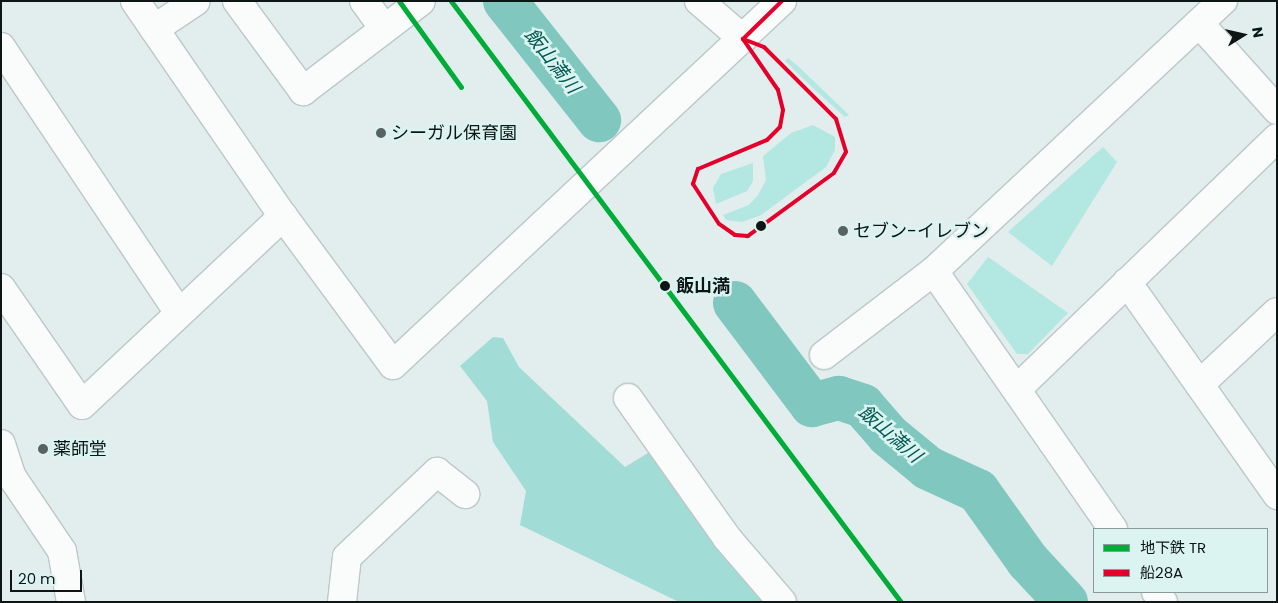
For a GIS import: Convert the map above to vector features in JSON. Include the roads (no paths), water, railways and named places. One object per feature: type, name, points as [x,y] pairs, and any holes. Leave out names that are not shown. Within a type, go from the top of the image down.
[{"type":"street","points":[[136,1],[283,216],[393,364],[782,1]]},
{"type":"street","points":[[154,28],[196,1]]},
{"type":"street","points":[[237,1],[303,91],[420,1]]},
{"type":"street","points":[[364,1],[384,29]]},
{"type":"street","points":[[699,1],[743,39]]},
{"type":"street","points":[[824,355],[934,271],[1222,1]]},
{"type":"street","points":[[1199,23],[1277,110]]},
{"type":"street","points":[[1,47],[179,313]]},
{"type":"street","points":[[1017,389],[1277,138]]},
{"type":"street","points":[[1,288],[82,404],[283,216]]},
{"type":"street","points":[[934,271],[1112,528]]},
{"type":"street","points":[[1128,282],[1277,495]]},
{"type":"street","points":[[1200,384],[1277,312]]},
{"type":"street","points":[[628,398],[727,538],[782,602]]},
{"type":"street","points":[[1,444],[12,476],[62,551],[71,602]]},
{"type":"street","points":[[342,602],[347,557],[437,472],[465,494]]},
{"type":"waterway","name":"飯山満川","points":[[505,1],[599,120]]},
{"type":"waterway","name":"飯山満川","points":[[735,303],[812,405],[839,398],[863,406],[888,435],[928,468],[978,491],[1028,561],[1066,602]]},
{"type":"metro line","name":"TR","points":[[399,1],[461,87]]},
{"type":"metro line","name":"TR","points":[[451,1],[901,602]]},
{"type":"place","name":"シーガル保育園","points":[[381,133]]},
{"type":"place","name":"セブン-イレブン","points":[[843,231]]},
{"type":"place","name":"飯山満","points":[[665,286]]},
{"type":"place","name":"薬師堂","points":[[43,449]]}]
